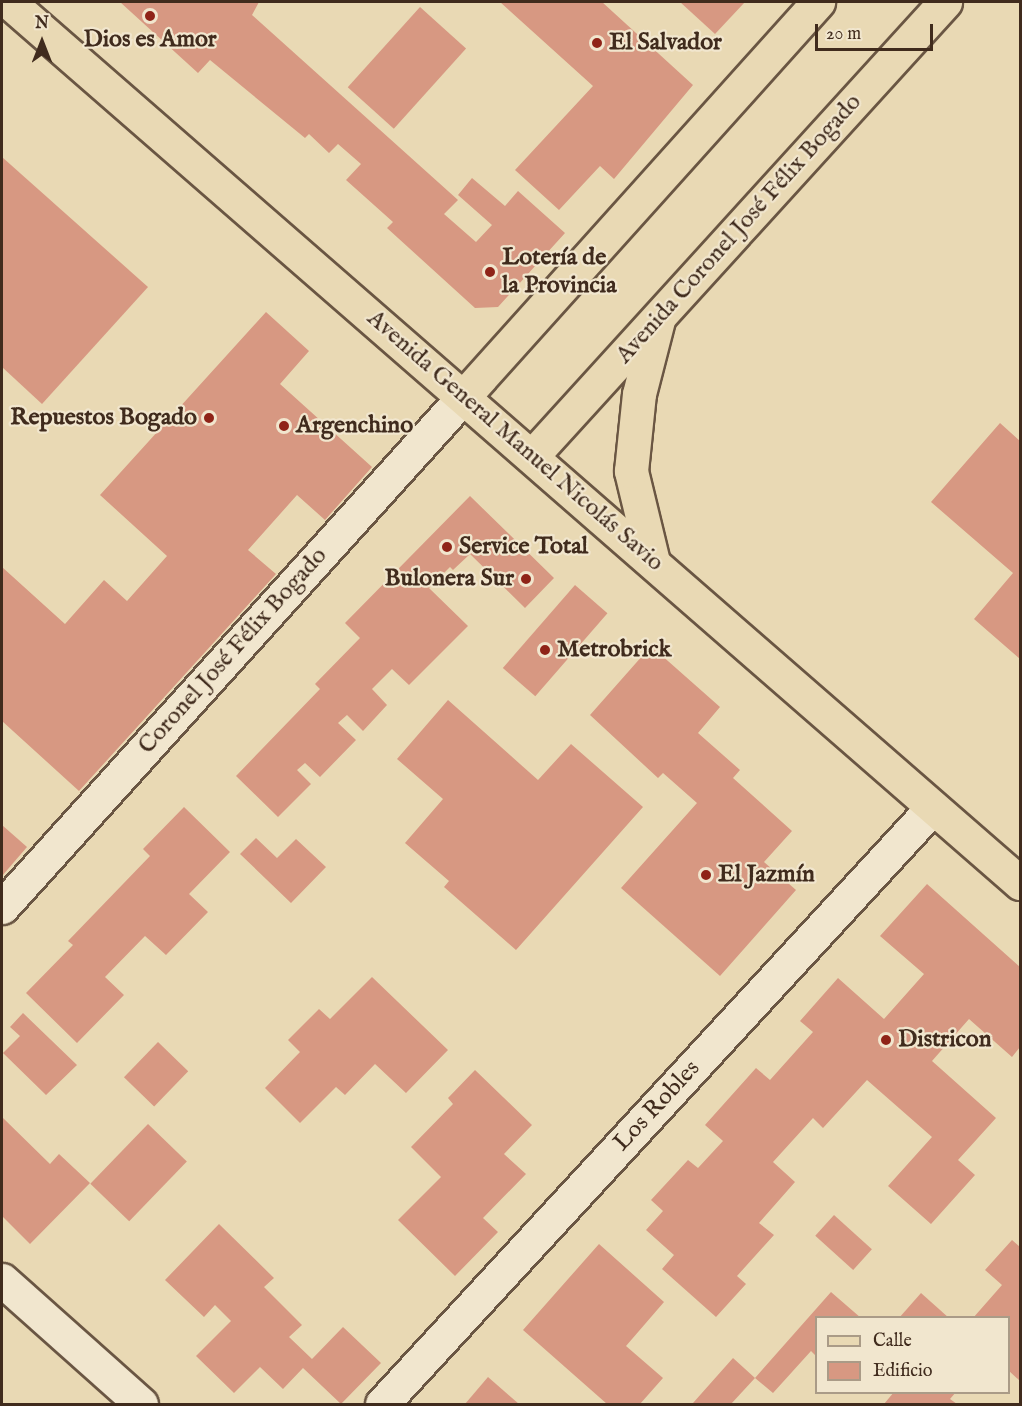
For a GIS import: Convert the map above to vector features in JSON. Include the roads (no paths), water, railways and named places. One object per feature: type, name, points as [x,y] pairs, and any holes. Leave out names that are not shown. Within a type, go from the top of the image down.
[{"type":"main road","name":"Avenida General Manuel Nicolás Savio","points":[[9,2],[464,396],[1020,883]]},
{"type":"main road","points":[[464,396],[818,2]]},
{"type":"main road","name":"Avenida Coronel José Félix Bogado","points":[[532,456],[945,2]]},
{"type":"main road","points":[[653,561],[631,471],[639,394],[658,317]]},
{"type":"street","name":"Coronel José Félix Bogado","points":[[2,907],[464,396]]},
{"type":"street","name":"Los Robles","points":[[382,1404],[933,807]]},
{"type":"street","points":[[2,1280],[141,1404]]},
{"type":"place","name":"Dios es Amor","points":[[150,16]]},
{"type":"place","name":"El Salvador","points":[[597,43]]},
{"type":"place","name":"Lotería de la Provincia","points":[[490,272]]},
{"type":"place","name":"Repuestos Bogado","points":[[209,418]]},
{"type":"place","name":"Argenchino","points":[[284,426]]},
{"type":"place","name":"Service Total","points":[[447,547]]},
{"type":"place","name":"Bulonera Sur","points":[[526,579]]},
{"type":"place","name":"Metrobrick","points":[[545,650]]},
{"type":"place","name":"El Jazmín","points":[[706,875]]},
{"type":"place","name":"Districon","points":[[886,1040]]}]
